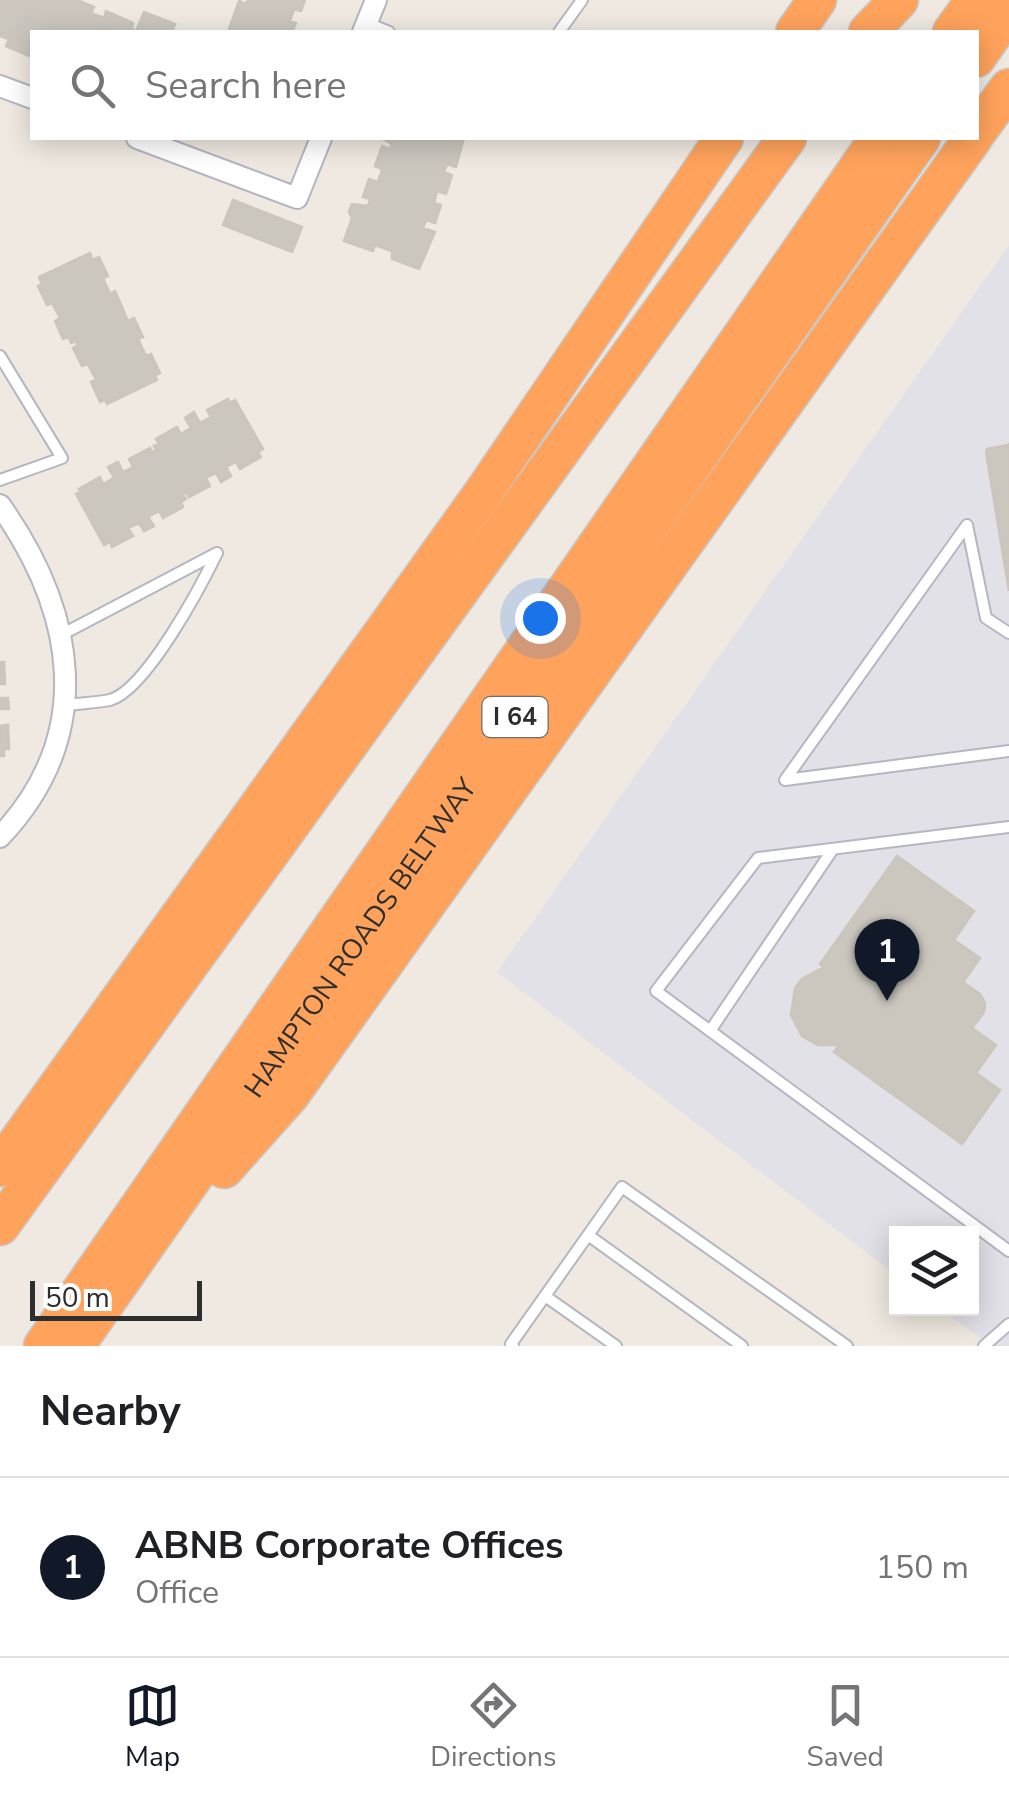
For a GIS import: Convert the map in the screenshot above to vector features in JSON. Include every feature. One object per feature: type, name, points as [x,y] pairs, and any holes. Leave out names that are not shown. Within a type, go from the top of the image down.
[{"type":"highway","points":[[796,30],[817,0]]},
{"type":"highway","points":[[867,30],[887,0]]},
{"type":"highway","points":[[868,30],[899,0]]},
{"type":"highway","points":[[953,30],[975,0]]},
{"type":"highway","points":[[979,54],[1009,11]]},
{"type":"highway","points":[[979,129],[1009,88]]},
{"type":"highway","points":[[0,1167],[484,493],[723,140]]},
{"type":"highway","points":[[0,1226],[786,140]]},
{"type":"highway","points":[[43,1346],[878,140]]},
{"type":"highway","name":"HAMPTON ROADS BELTWAY","points":[[76,1346],[920,140]]},
{"type":"highway","points":[[109,1297],[290,1096],[971,140]]},
{"type":"street","points":[[364,28],[376,0]]},
{"type":"street","points":[[0,86],[30,97]]},
{"type":"street","points":[[142,140],[297,198],[320,140]]},
{"type":"street","points":[[0,505],[27,544],[56,612],[66,673],[58,744],[41,786],[0,837]]},
{"type":"lane","points":[[560,30],[582,0]]},
{"type":"lane","points":[[0,356],[62,458],[0,480]]},
{"type":"lane","points":[[1009,633],[986,618],[967,525],[785,780],[1009,751]]},
{"type":"lane","points":[[60,635],[217,554],[190,606],[146,670],[113,700],[63,706]]},
{"type":"lane","points":[[1009,827],[758,858],[656,992],[1009,1251]]},
{"type":"lane","points":[[710,1030],[833,849]]},
{"type":"lane","points":[[513,1346],[622,1188],[847,1346]]},
{"type":"lane","points":[[588,1235],[742,1346]]},
{"type":"lane","points":[[545,1296],[616,1346]]},
{"type":"lane","points":[[984,1346],[1009,1324]]},
{"type":"shaded area","points":[[1009,245],[1009,1346],[991,1346],[950,1316],[979,1316],[979,1226],[889,1226],[889,1270],[497,972]]},
{"type":"building","points":[[0,0],[77,0],[94,7],[91,13],[104,18],[106,11],[133,23],[134,30],[30,30],[30,56],[6,46],[9,39],[0,36]]},
{"type":"building","points":[[248,0],[305,0],[301,11],[294,9],[290,21],[296,23],[293,30],[229,30],[239,1],[246,4]]},
{"type":"building","points":[[144,12],[175,24],[173,30],[136,30]]},
{"type":"building","points":[[385,140],[463,140],[456,167],[447,164],[444,172],[452,175],[446,194],[437,191],[434,203],[441,205],[435,223],[426,220],[423,228],[435,232],[419,269],[392,259],[392,251],[375,245],[373,251],[344,241],[352,204],[368,206],[370,199],[363,197],[369,179],[378,182],[382,169],[375,166],[382,146],[390,149],[392,144]]},
{"type":"building","points":[[233,200],[302,227],[292,252],[223,225]]},
{"type":"building","points":[[90,253],[92,260],[99,257],[108,276],[103,278],[110,294],[115,291],[128,321],[134,318],[146,356],[151,354],[160,373],[155,375],[157,380],[107,404],[105,400],[100,402],[88,364],[82,366],[73,348],[78,345],[76,341],[63,339],[55,321],[60,318],[52,303],[47,305],[38,286],[42,284],[39,277]]},
{"type":"building","points":[[228,399],[230,403],[235,400],[263,449],[258,452],[261,457],[240,469],[236,462],[226,467],[231,476],[221,482],[216,473],[206,478],[210,486],[189,497],[186,492],[183,494],[183,507],[163,518],[159,511],[148,517],[154,526],[144,531],[139,523],[128,528],[133,536],[112,547],[110,542],[104,545],[76,494],[81,492],[79,489],[100,477],[103,484],[114,478],[108,467],[118,462],[123,472],[133,467],[129,459],[150,448],[152,452],[156,450],[156,439],[177,427],[181,434],[191,428],[185,418],[194,412],[200,423],[211,417],[207,410]]},
{"type":"building","points":[[1009,444],[1009,591],[986,452]]},
{"type":"building","points":[[0,662],[4,662],[5,684],[0,684]]},
{"type":"building","points":[[0,698],[8,698],[9,709],[0,709]]},
{"type":"building","points":[[8,725],[9,749],[4,749],[4,756],[0,756],[0,726]]},
{"type":"building","points":[[897,856],[974,911],[954,940],[980,958],[963,982],[980,994],[985,1003],[984,1012],[972,1028],[996,1045],[976,1073],[1000,1090],[962,1144],[834,1052],[839,1045],[818,1045],[802,1036],[791,1015],[795,988],[802,979],[824,967],[820,964]]},
{"type":"place","name":"ABNB Corporate Offices","points":[[887,1001]]}]
